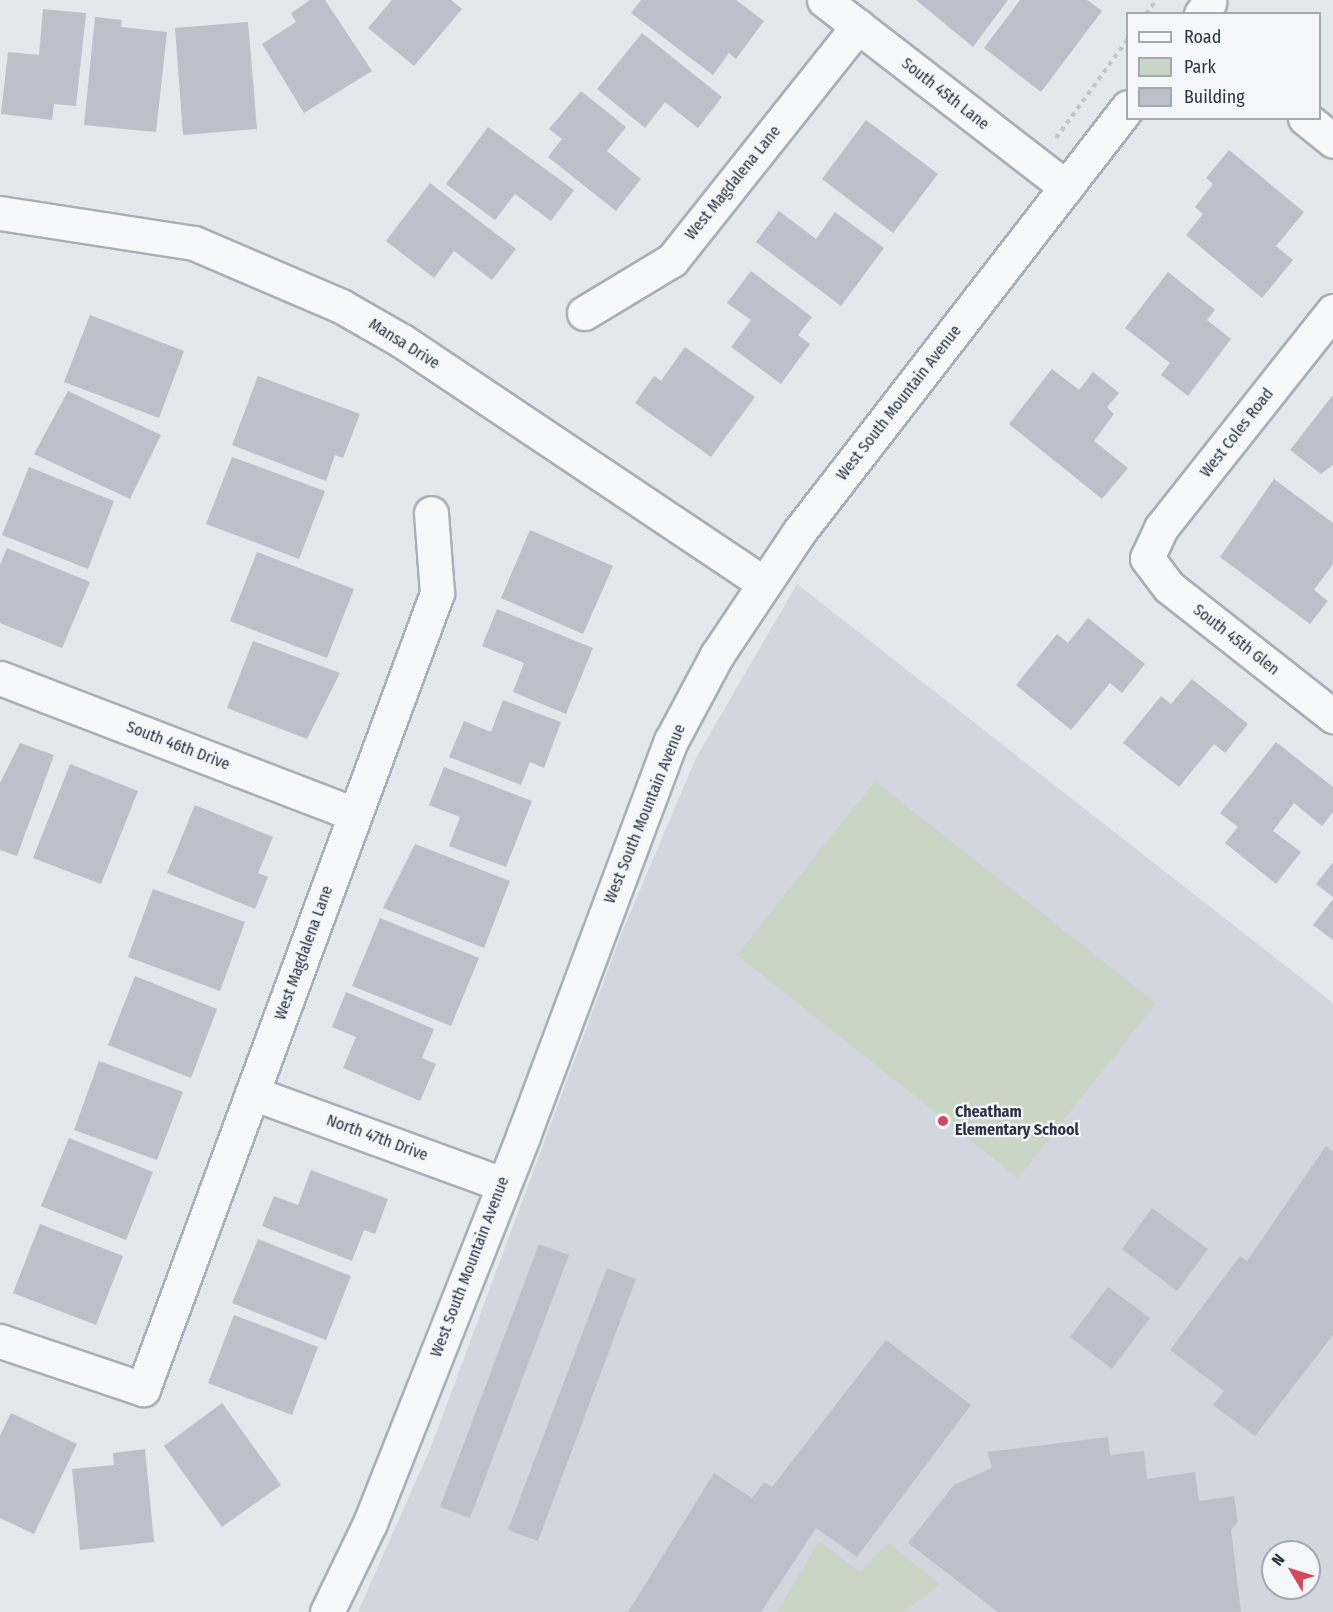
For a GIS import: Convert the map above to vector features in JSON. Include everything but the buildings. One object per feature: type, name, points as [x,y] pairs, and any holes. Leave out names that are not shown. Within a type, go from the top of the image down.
[{"type":"street","name":"South 45th Lane","points":[[824,0],[1066,188]]},
{"type":"street","name":"West Magdalena Lane","points":[[584,313],[672,260],[858,26]]},
{"type":"street","name":"West South Mountain Avenue","points":[[327,1612],[370,1522],[671,741],[763,583],[1126,110]]},
{"type":"street","points":[[1307,120],[1333,141]]},
{"type":"street","name":"Mansa Drive","points":[[0,213],[194,243],[341,306],[402,341],[763,583]]},
{"type":"street","name":"West Coles Road","points":[[1147,558],[1161,528],[1333,311]]},
{"type":"street","name":"West Magdalena Lane","points":[[0,1341],[143,1389],[437,593],[432,513]]},
{"type":"street","name":"South 45th Glen","points":[[1147,558],[1168,587],[1333,716]]},
{"type":"street","name":"South 46th Drive","points":[[0,678],[355,814]]},
{"type":"street","name":"North 47th Drive","points":[[252,1093],[502,1184]]},
{"type":"shaded area","name":"Cheatham Elementary School","points":[[797,584],[1333,1003],[1333,1612],[358,1612],[431,1447],[621,935],[696,758]]},
{"type":"green space","points":[[875,781],[1156,1003],[1018,1178],[737,955]]},
{"type":"green space","points":[[819,1541],[860,1572],[888,1543],[940,1584],[904,1612],[777,1612]]},
{"type":"place","name":"Cheatham Elementary School","points":[[943,1121]]}]
